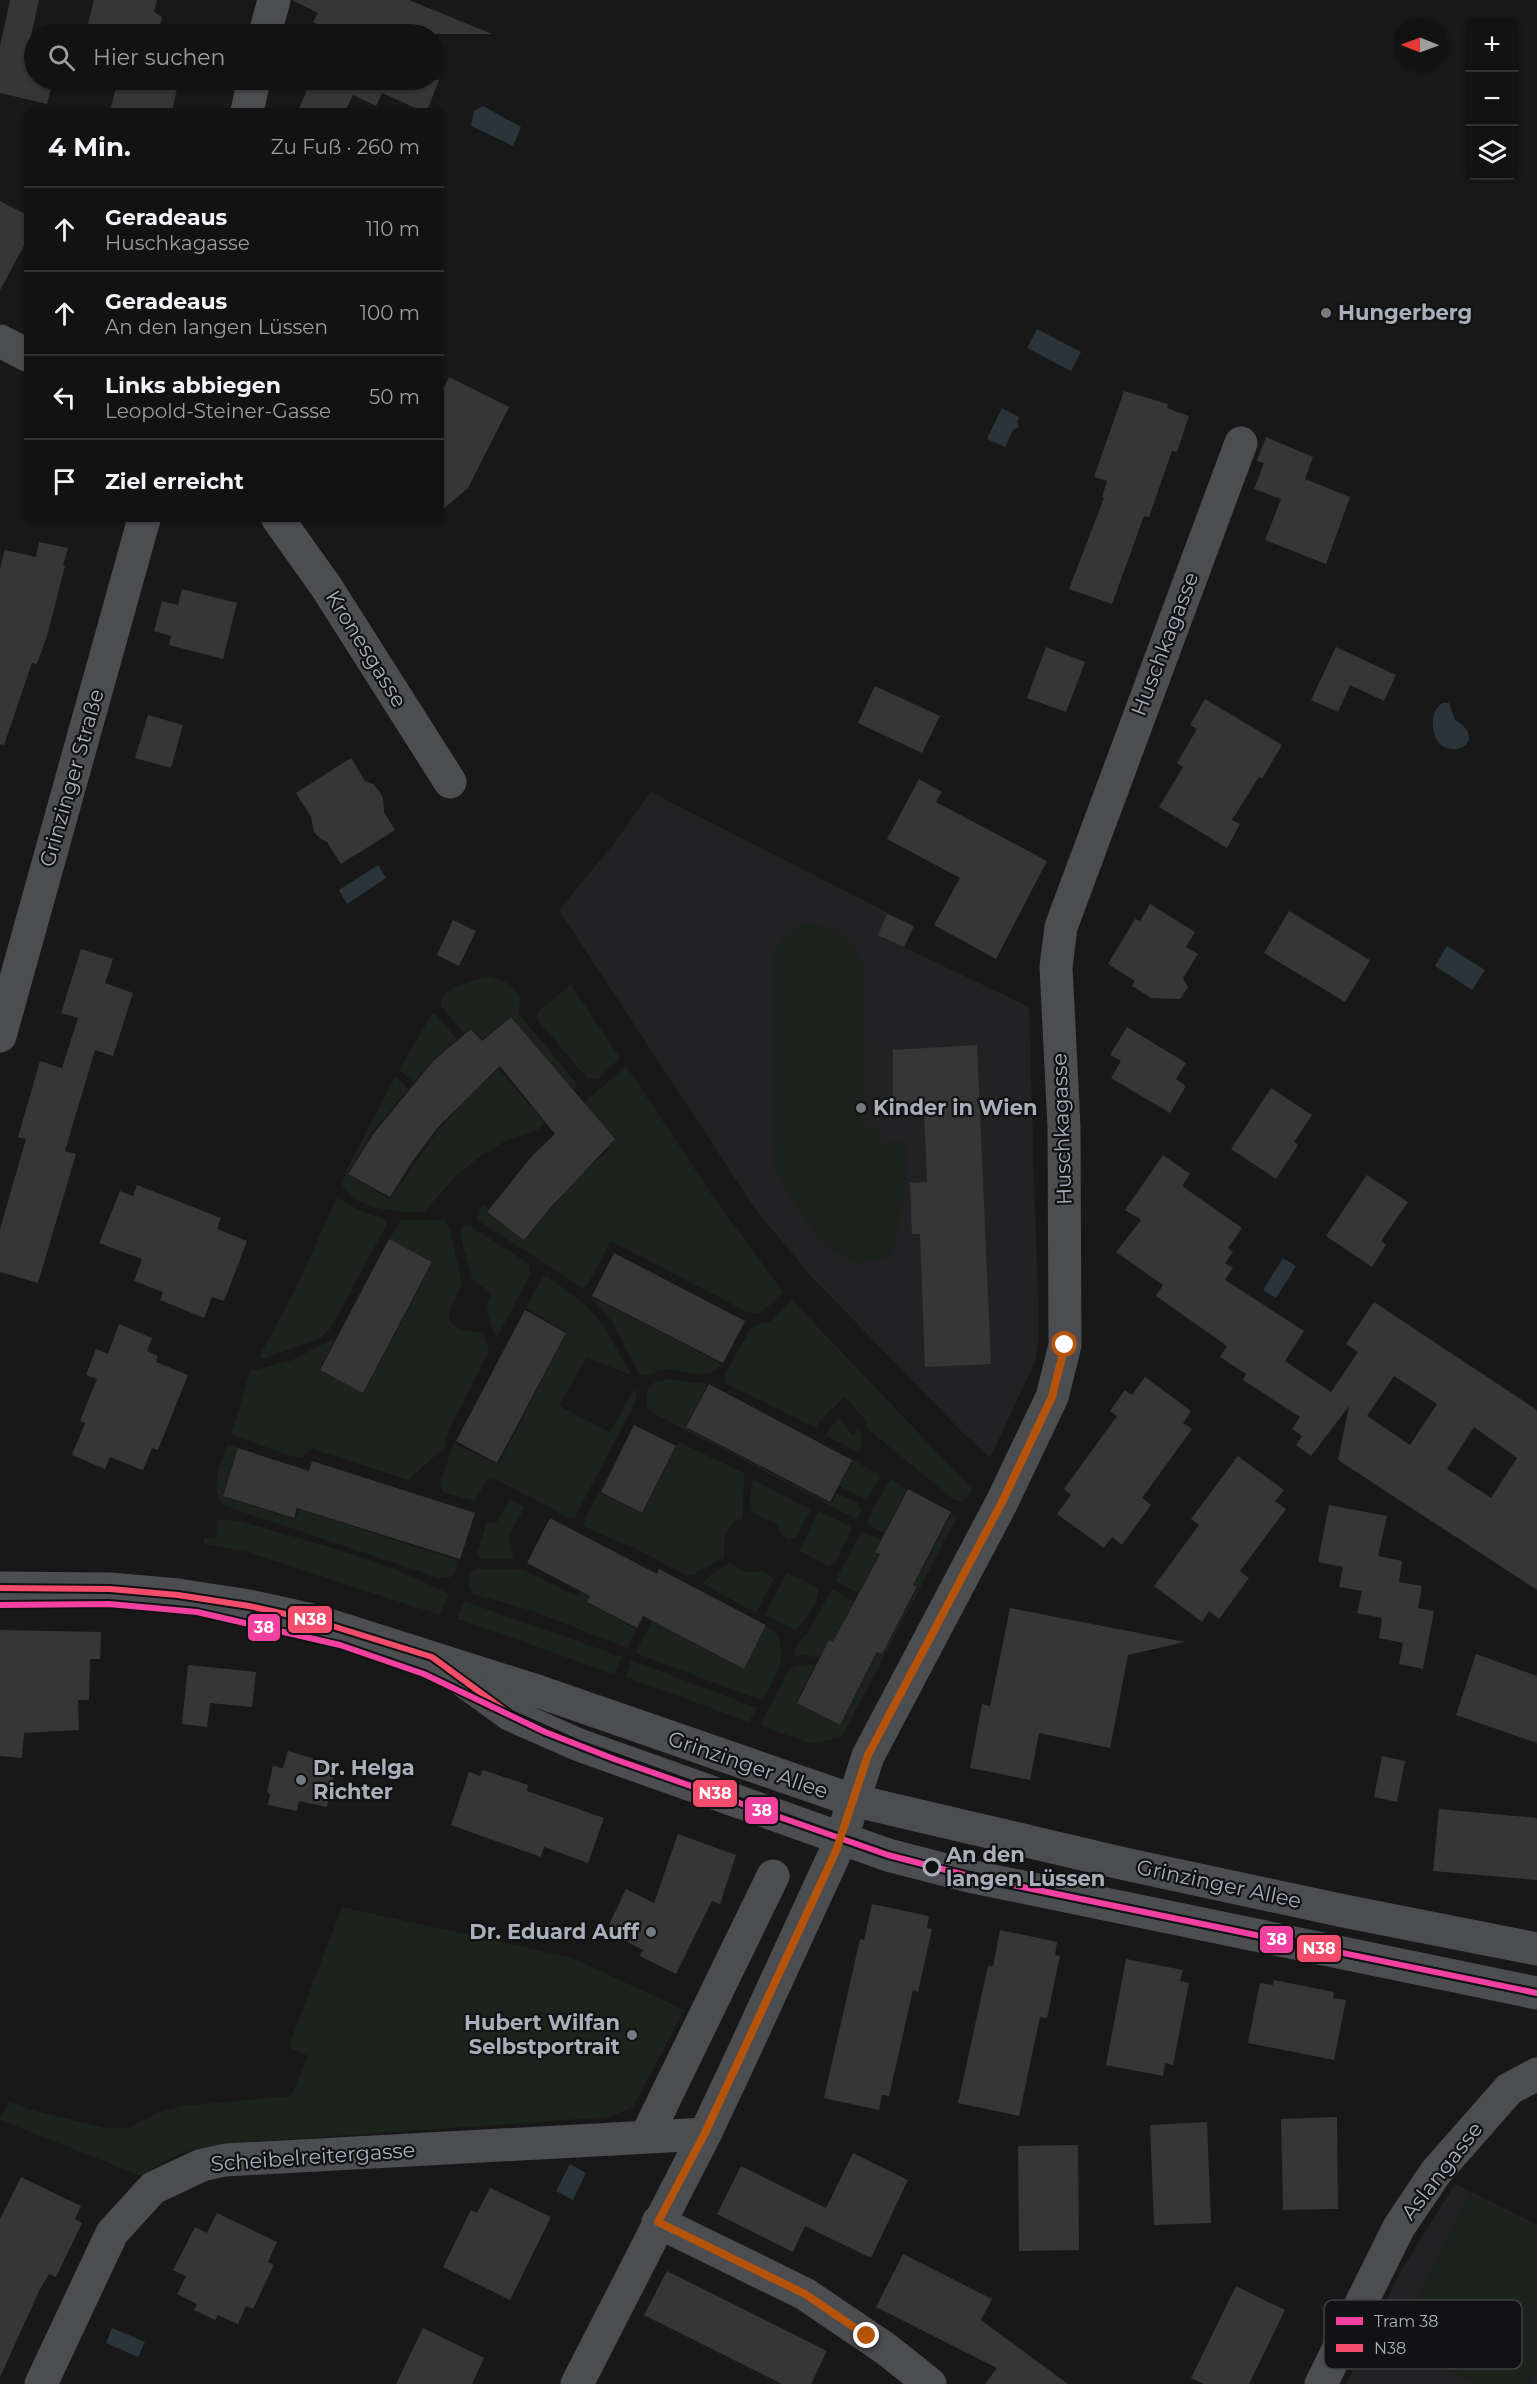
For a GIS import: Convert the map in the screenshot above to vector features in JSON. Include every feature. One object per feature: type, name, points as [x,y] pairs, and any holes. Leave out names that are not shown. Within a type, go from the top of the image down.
[{"type":"street","points":[[268,24],[274,0]]},
{"type":"street","points":[[248,108],[252,90]]},
{"type":"street","points":[[0,341],[24,353]]},
{"type":"street","name":"Huschkagasse","points":[[852,1800],[868,1755],[1002,1502],[1052,1397],[1065,1345],[1064,1126],[1056,967],[1061,927],[1241,443]]},
{"type":"street","name":"Grinzinger Straße","points":[[0,1036],[143,522]]},
{"type":"street","name":"Kronesgasse","points":[[280,522],[327,588],[450,782]]},
{"type":"street","name":"Grinzinger Allee","points":[[0,1588],[110,1589],[178,1595],[313,1620],[432,1657],[852,1800],[1125,1864],[1537,1949]]},
{"type":"street","points":[[432,1657],[510,1715],[545,1732],[614,1759],[888,1856],[969,1876],[1537,1993]]},
{"type":"street","points":[[577,2384],[705,2133],[841,1840],[852,1800]]},
{"type":"street","points":[[647,2135],[773,1876]]},
{"type":"street","name":"Aslangasse","points":[[1363,2300],[1399,2227],[1436,2172],[1509,2089],[1537,2074]]},
{"type":"street","name":"Scheibelreitergasse","points":[[41,2384],[112,2234],[153,2188],[202,2165],[236,2160],[705,2133]]},
{"type":"street","points":[[658,2222],[805,2294],[886,2349],[930,2384]]},
{"type":"street","name":"Aslangasse","points":[[1321,2384],[1328,2369]]},
{"type":"shaded area","points":[[483,106],[521,127],[513,146],[471,126],[474,111]]},
{"type":"shaded area","points":[[1037,329],[1081,352],[1071,371],[1027,348]]},
{"type":"shaded area","points":[[1002,408],[1019,417],[1017,421],[1019,427],[1013,430],[1005,447],[987,439]]},
{"type":"shaded area","points":[[1443,703],[1449,703],[1455,720],[1466,729],[1469,738],[1466,744],[1459,748],[1450,749],[1442,745],[1435,737],[1434,716],[1437,708]]},
{"type":"shaded area","name":"Kinder in Wien","points":[[651,792],[914,926],[904,947],[1029,1007],[1039,1335],[1035,1362],[990,1458],[811,1276],[756,1210],[559,910],[612,846]]},
{"type":"shaded area","points":[[378,865],[386,878],[347,904],[339,890]]},
{"type":"shaded area","points":[[810,922],[829,927],[844,936],[855,949],[864,967],[865,1127],[879,1126],[879,1143],[905,1142],[907,1183],[891,1259],[855,1263],[826,1246],[799,1212],[774,1168],[773,952],[793,929]]},
{"type":"shaded area","points":[[1447,946],[1485,970],[1472,990],[1435,966]]},
{"type":"shaded area","points":[[489,977],[508,984],[518,993],[521,998],[518,1013],[577,1084],[574,1091],[511,1016],[482,1040],[471,1028],[464,1033],[441,1006],[441,997],[452,989],[469,981]]},
{"type":"shaded area","points":[[571,985],[620,1058],[597,1079],[587,1078],[537,1019],[537,1012]]},
{"type":"shaded area","points":[[432,1014],[435,1014],[457,1039],[433,1059],[414,1082],[399,1070]]},
{"type":"shaded area","points":[[626,1066],[712,1195],[783,1292],[762,1311],[747,1312],[611,1241],[588,1284],[583,1288],[477,1220],[478,1209],[485,1206],[489,1210],[487,1213],[525,1240],[578,1177],[608,1150],[607,1147],[615,1139],[584,1103]]},
{"type":"shaded area","points":[[499,1069],[545,1123],[537,1130],[507,1140],[477,1159],[457,1175],[424,1212],[390,1210],[368,1205],[350,1194],[342,1185],[347,1169],[395,1077],[409,1089],[373,1131],[347,1174],[390,1199],[439,1129],[470,1095]]},
{"type":"shaded area","points":[[337,1198],[363,1212],[386,1220],[386,1226],[330,1329],[320,1338],[263,1359],[259,1357],[293,1294]]},
{"type":"shaded area","points":[[402,1220],[444,1220],[449,1226],[462,1283],[452,1303],[450,1319],[452,1324],[458,1328],[483,1333],[489,1351],[445,1437],[445,1447],[408,1480],[312,1449],[301,1457],[294,1457],[231,1435],[250,1371],[290,1361],[335,1338],[319,1370],[364,1393],[433,1262],[389,1239]]},
{"type":"shaded area","points":[[469,1225],[529,1264],[530,1275],[496,1339],[485,1306],[492,1293],[473,1281],[460,1234],[461,1228]]},
{"type":"shaded area","points":[[1283,1258],[1296,1266],[1276,1298],[1263,1290]]},
{"type":"shaded area","points":[[547,1276],[582,1302],[603,1324],[631,1375],[586,1358],[559,1406],[610,1432],[635,1388],[637,1399],[575,1517],[569,1518],[492,1477],[487,1479],[475,1501],[442,1492],[440,1482],[454,1443],[498,1465],[567,1332],[526,1308],[542,1278]]},
{"type":"shaded area","points":[[590,1296],[722,1364],[716,1370],[702,1374],[663,1370],[640,1375],[613,1323]]},
{"type":"shaded area","points":[[792,1300],[973,1490],[967,1498],[961,1501],[954,1500],[864,1426],[867,1422],[845,1397],[821,1419],[816,1428],[726,1384],[724,1376],[750,1329],[755,1325],[770,1322]]},
{"type":"shaded area","points":[[667,1379],[708,1384],[685,1427],[831,1504],[837,1493],[858,1503],[861,1509],[859,1517],[856,1519],[651,1412],[646,1406],[647,1390],[655,1382]]},
{"type":"shaded area","points":[[838,1418],[853,1435],[859,1429],[862,1434],[861,1447],[855,1451],[825,1435]]},
{"type":"shaded area","points":[[679,1442],[744,1473],[743,1518],[727,1529],[724,1558],[694,1574],[686,1575],[627,1544],[624,1545],[584,1526],[585,1519],[599,1492],[643,1514]]},
{"type":"shaded area","points":[[226,1446],[238,1448],[222,1496],[295,1520],[299,1509],[459,1561],[455,1572],[451,1577],[440,1578],[222,1505],[218,1498],[216,1484]]},
{"type":"shaded area","points":[[853,1460],[877,1473],[879,1478],[867,1500],[839,1486]]},
{"type":"shaded area","points":[[753,1479],[811,1510],[795,1538],[788,1540],[775,1523],[750,1512],[749,1502]]},
{"type":"shaded area","points":[[890,1479],[907,1489],[884,1533],[866,1523]]},
{"type":"shaded area","points":[[509,1499],[525,1507],[511,1532],[509,1544],[514,1558],[483,1559],[477,1555],[487,1521],[493,1524],[497,1522]]},
{"type":"shaded area","points":[[818,1511],[850,1526],[851,1530],[835,1563],[829,1566],[800,1551]]},
{"type":"shaded area","points":[[952,1513],[957,1518],[842,1737],[812,1744],[763,1727],[761,1723],[790,1668],[806,1664],[815,1665],[796,1703],[840,1725],[878,1652],[882,1654],[918,1586],[914,1584]]},
{"type":"shaded area","points":[[219,1519],[240,1521],[346,1552],[398,1571],[448,1594],[440,1615],[247,1552],[204,1544],[204,1537],[215,1539]]},
{"type":"shaded area","points":[[862,1531],[881,1540],[875,1551],[879,1554],[859,1593],[835,1581]]},
{"type":"shaded area","points":[[730,1563],[745,1572],[763,1571],[774,1578],[756,1613],[703,1584],[710,1575]]},
{"type":"shaded area","points":[[478,1569],[524,1570],[578,1597],[581,1591],[590,1596],[587,1603],[636,1629],[627,1648],[533,1611],[472,1594],[468,1584],[471,1572]]},
{"type":"shaded area","points":[[787,1572],[818,1588],[817,1599],[811,1611],[795,1630],[765,1615]]},
{"type":"shaded area","points":[[832,1589],[854,1602],[833,1642],[829,1640],[819,1658],[804,1655],[795,1657],[794,1649],[809,1631]]},
{"type":"shaded area","points":[[464,1601],[622,1657],[614,1674],[457,1619]]},
{"type":"shaded area","points":[[652,1621],[743,1669],[766,1626],[777,1632],[781,1651],[780,1666],[764,1698],[760,1700],[635,1653]]},
{"type":"shaded area","points":[[631,1660],[757,1708],[749,1722],[626,1677]]},
{"type":"shaded area","points":[[342,1907],[573,1958],[684,2010],[633,2107],[610,2117],[219,2144],[178,2155],[141,2176],[0,2120],[9,2102],[31,2110],[105,2128],[128,2128],[158,2113],[182,2106],[291,2096],[308,2056],[291,2049],[291,2040]]},
{"type":"shaded area","points":[[570,2164],[586,2173],[573,2200],[556,2191]]},
{"type":"shaded area","points":[[1455,2184],[1537,2225],[1537,2384],[1346,2384],[1353,2369],[1522,2369],[1522,2300],[1386,2300],[1399,2274]]},
{"type":"shaded area","points":[[1469,2193],[1537,2227],[1537,2371],[1531,2384],[1474,2384],[1444,2369],[1522,2369],[1522,2300],[1416,2300]]},
{"type":"shaded area","points":[[112,2328],[145,2342],[138,2357],[106,2343]]},
{"type":"building","points":[[10,0],[39,0],[34,24],[24,24],[24,90],[50,90],[47,104],[0,93],[0,46]]},
{"type":"building","points":[[94,0],[157,0],[154,12],[162,17],[160,24],[88,24]]},
{"type":"building","points":[[292,0],[409,0],[492,34],[444,34],[444,24],[317,24],[313,22],[318,13]]},
{"type":"building","points":[[115,90],[177,90],[173,108],[111,108]]},
{"type":"building","points":[[307,90],[435,90],[428,108],[415,108],[382,93],[376,106],[353,95],[346,108],[299,108]]},
{"type":"building","points":[[0,201],[24,213],[24,246],[0,290]]},
{"type":"building","points":[[449,377],[509,407],[468,488],[444,508],[444,387]]},
{"type":"building","points":[[1124,391],[1168,404],[1167,408],[1189,416],[1177,452],[1172,451],[1149,517],[1144,516],[1112,604],[1069,589],[1104,498],[1102,497],[1107,481],[1094,477]]},
{"type":"building","points":[[1266,437],[1313,457],[1305,479],[1350,497],[1326,564],[1265,540],[1281,499],[1254,489],[1264,463],[1257,461]]},
{"type":"building","points":[[39,542],[68,548],[63,565],[65,566],[47,636],[37,664],[32,663],[4,745],[0,744],[0,568],[5,550],[36,557]]},
{"type":"building","points":[[182,589],[237,603],[223,659],[169,645],[171,636],[154,631],[162,601],[178,605]]},
{"type":"building","points":[[1046,647],[1085,662],[1066,712],[1027,698]]},
{"type":"building","points":[[1336,647],[1396,675],[1384,701],[1350,685],[1338,712],[1311,700]]},
{"type":"building","points":[[875,686],[940,716],[922,753],[858,723]]},
{"type":"building","points":[[1205,699],[1282,745],[1262,779],[1259,777],[1232,820],[1240,824],[1227,848],[1159,807],[1183,767],[1177,763],[1197,729],[1190,725]]},
{"type":"building","points":[[148,715],[183,725],[171,768],[135,758]]},
{"type":"building","points":[[351,758],[365,781],[373,784],[379,791],[383,798],[384,812],[395,830],[341,864],[327,842],[314,832],[311,817],[296,793]]},
{"type":"building","points":[[919,779],[942,792],[936,802],[1047,861],[996,959],[934,925],[960,878],[887,839]]},
{"type":"building","points":[[1150,904],[1195,932],[1186,947],[1198,954],[1183,978],[1188,987],[1180,999],[1151,998],[1132,986],[1135,981],[1108,964],[1135,919],[1140,921]]},
{"type":"building","points":[[1289,911],[1370,960],[1345,1002],[1264,953]]},
{"type":"building","points":[[887,914],[914,926],[904,947],[878,935]]},
{"type":"building","points":[[453,920],[476,931],[459,966],[437,955]]},
{"type":"building","points":[[81,949],[113,959],[105,983],[133,993],[113,1056],[95,1050],[65,1151],[76,1154],[38,1283],[0,1272],[0,1229],[26,1139],[18,1137],[40,1061],[62,1068],[78,1018],[61,1013]]},
{"type":"building","points":[[511,1017],[615,1139],[552,1206],[524,1240],[487,1212],[532,1156],[555,1134],[500,1066],[438,1127],[390,1197],[348,1174],[374,1133],[434,1060],[471,1029],[482,1041]]},
{"type":"building","points":[[1127,1027],[1186,1063],[1176,1079],[1186,1086],[1170,1113],[1111,1078],[1121,1061],[1110,1055]]},
{"type":"building","points":[[977,1045],[991,1364],[925,1367],[920,1234],[912,1234],[910,1183],[927,1182],[924,1109],[893,1109],[893,1050]]},
{"type":"building","points":[[1271,1088],[1312,1115],[1294,1142],[1298,1145],[1276,1179],[1231,1149]]},
{"type":"building","points":[[1163,1155],[1190,1174],[1182,1186],[1242,1228],[1228,1248],[1233,1252],[1225,1263],[1233,1268],[1225,1280],[1304,1331],[1285,1361],[1331,1392],[1358,1352],[1346,1344],[1374,1302],[1537,1410],[1537,1590],[1338,1460],[1349,1406],[1311,1456],[1296,1445],[1302,1436],[1292,1429],[1300,1417],[1243,1380],[1246,1374],[1220,1357],[1227,1346],[1156,1296],[1163,1285],[1116,1252],[1141,1220],[1125,1210]],"holes":[[[1394,1376],[1437,1404],[1410,1445],[1367,1416]],[[1474,1427],[1517,1458],[1491,1498],[1447,1469]]]},
{"type":"building","points":[[1367,1175],[1408,1202],[1381,1241],[1386,1245],[1372,1267],[1326,1236]]},
{"type":"building","points":[[137,1185],[221,1218],[217,1229],[247,1241],[224,1301],[212,1297],[204,1318],[160,1300],[163,1292],[134,1281],[142,1259],[99,1243],[120,1191],[133,1196]]},
{"type":"building","points":[[389,1239],[432,1262],[363,1393],[320,1370]]},
{"type":"building","points":[[614,1253],[745,1321],[723,1363],[592,1296]]},
{"type":"building","points":[[525,1310],[566,1333],[497,1463],[456,1441]]},
{"type":"building","points":[[119,1324],[152,1338],[147,1351],[158,1356],[156,1362],[188,1375],[158,1450],[152,1448],[143,1470],[110,1457],[105,1469],[72,1455],[85,1423],[80,1421],[97,1379],[86,1375],[96,1349],[108,1354]]},
{"type":"building","points":[[1145,1377],[1191,1411],[1183,1423],[1192,1429],[1142,1498],[1151,1505],[1122,1545],[1112,1537],[1104,1548],[1057,1514],[1071,1495],[1064,1489],[1117,1416],[1110,1411],[1125,1390],[1132,1395]]},
{"type":"building","points":[[709,1384],[852,1460],[830,1502],[686,1427]]},
{"type":"building","points":[[634,1425],[676,1446],[642,1513],[601,1492]]},
{"type":"building","points":[[238,1448],[309,1471],[312,1461],[475,1513],[460,1559],[297,1508],[294,1518],[223,1496]]},
{"type":"building","points":[[1238,1456],[1284,1490],[1275,1501],[1286,1509],[1240,1571],[1249,1578],[1219,1619],[1209,1611],[1202,1622],[1154,1586],[1199,1525],[1191,1519]]},
{"type":"building","points":[[908,1489],[951,1512],[913,1585],[917,1586],[882,1654],[877,1652],[840,1725],[797,1703],[829,1640],[833,1642],[880,1554],[875,1552]]},
{"type":"building","points":[[1329,1505],[1387,1516],[1378,1556],[1402,1561],[1399,1582],[1422,1586],[1418,1608],[1434,1611],[1423,1669],[1399,1664],[1403,1643],[1379,1638],[1382,1618],[1357,1613],[1362,1591],[1339,1587],[1343,1567],[1318,1562]]},
{"type":"building","points":[[550,1518],[657,1574],[659,1569],[766,1625],[744,1669],[643,1616],[637,1628],[587,1602],[590,1596],[527,1563]]},
{"type":"building","points":[[1010,1608],[1185,1642],[1128,1655],[1110,1748],[1039,1733],[1030,1780],[970,1768],[982,1704],[990,1706]]},
{"type":"building","points":[[0,1630],[101,1632],[100,1659],[90,1659],[89,1700],[78,1700],[79,1730],[24,1733],[22,1758],[0,1756]]},
{"type":"building","points":[[1476,1654],[1537,1676],[1537,1743],[1456,1715]]},
{"type":"building","points":[[188,1665],[256,1672],[252,1707],[210,1703],[207,1727],[182,1724]]},
{"type":"building","name":"Dr. Helga Richter","points":[[288,1751],[336,1765],[327,1807],[299,1801],[297,1811],[268,1805],[270,1794],[267,1792],[273,1766],[283,1768]]},
{"type":"building","points":[[1382,1756],[1405,1761],[1397,1802],[1374,1797]]},
{"type":"building","points":[[483,1770],[528,1785],[527,1791],[604,1818],[588,1863],[544,1847],[541,1857],[451,1825],[469,1772],[480,1776]]},
{"type":"building","points":[[1439,1809],[1537,1818],[1537,1880],[1433,1871]]},
{"type":"building","points":[[678,1834],[736,1855],[720,1904],[712,1901],[676,1974],[640,1956],[643,1950],[606,1931],[626,1889],[654,1903]]},
{"type":"building","points":[[872,1904],[929,1916],[927,1928],[932,1929],[918,1992],[913,1990],[889,2096],[882,2095],[879,2110],[824,2098],[860,1939],[864,1940]]},
{"type":"building","points":[[1000,1930],[1057,1942],[1055,1955],[1060,1956],[1047,2018],[1040,2017],[1019,2116],[958,2103],[988,1966],[993,1966]]},
{"type":"building","points":[[1126,1959],[1183,1970],[1180,1981],[1189,1983],[1173,2065],[1165,2063],[1163,2076],[1106,2065]]},
{"type":"building","points":[[1274,1980],[1334,1992],[1333,1998],[1346,2000],[1334,2060],[1248,2043],[1260,1983],[1273,1985]]},
{"type":"building","points":[[1337,2117],[1338,2209],[1283,2210],[1281,2119]]},
{"type":"building","points":[[1207,2122],[1211,2223],[1154,2225],[1150,2125]]},
{"type":"building","points":[[1078,2145],[1079,2250],[1019,2251],[1018,2146]]},
{"type":"building","points":[[853,2153],[908,2180],[871,2258],[805,2226],[793,2252],[717,2214],[741,2166],[826,2208]]},
{"type":"building","points":[[21,2177],[81,2206],[75,2219],[82,2223],[56,2277],[49,2274],[41,2287],[0,2377],[0,2219]]},
{"type":"building","points":[[490,2188],[551,2217],[510,2300],[443,2267],[471,2210],[477,2213]]},
{"type":"building","points":[[217,2213],[277,2242],[268,2262],[274,2265],[253,2309],[246,2306],[238,2324],[218,2315],[215,2320],[194,2310],[197,2304],[177,2294],[186,2276],[173,2270],[195,2227],[207,2233]]},
{"type":"building","points":[[903,2254],[992,2299],[981,2320],[1068,2384],[985,2384],[997,2368],[876,2307]]},
{"type":"building","points":[[667,2271],[827,2351],[811,2384],[782,2384],[644,2315]]},
{"type":"building","points":[[1236,2286],[1285,2310],[1249,2384],[1204,2384],[1191,2378]]},
{"type":"building","points":[[423,2328],[484,2358],[472,2384],[396,2384]]},
{"type":"tram line","name":"38","points":[[0,1605],[109,1604],[197,1612],[340,1645],[424,1674],[545,1732],[614,1759],[888,1855],[969,1876],[1537,1993]]},
{"type":"transit line","name":"N38","points":[[0,1588],[110,1589],[178,1595],[249,1606],[313,1620],[432,1657],[511,1715],[579,1745],[888,1855],[969,1876],[1537,1993]]},
{"type":"place","name":"Hungerberg","points":[[1326,313]]},
{"type":"place","name":"Kinder in Wien","points":[[861,1108]]},
{"type":"place","name":"Dr. Helga Richter","points":[[301,1780]]},
{"type":"place","name":"An den langen Lüssen","points":[[932,1867]]},
{"type":"place","name":"Dr. Eduard Auff","points":[[651,1932]]},
{"type":"place","name":"Hubert Wilfan Selbstportrait","points":[[632,2035]]},
{"type":"route","points":[[867,2336],[805,2294],[658,2222],[705,2133],[836,1851],[846,1827],[852,1800],[866,1766],[868,1755],[1002,1502],[1052,1397],[1065,1345]]}]
